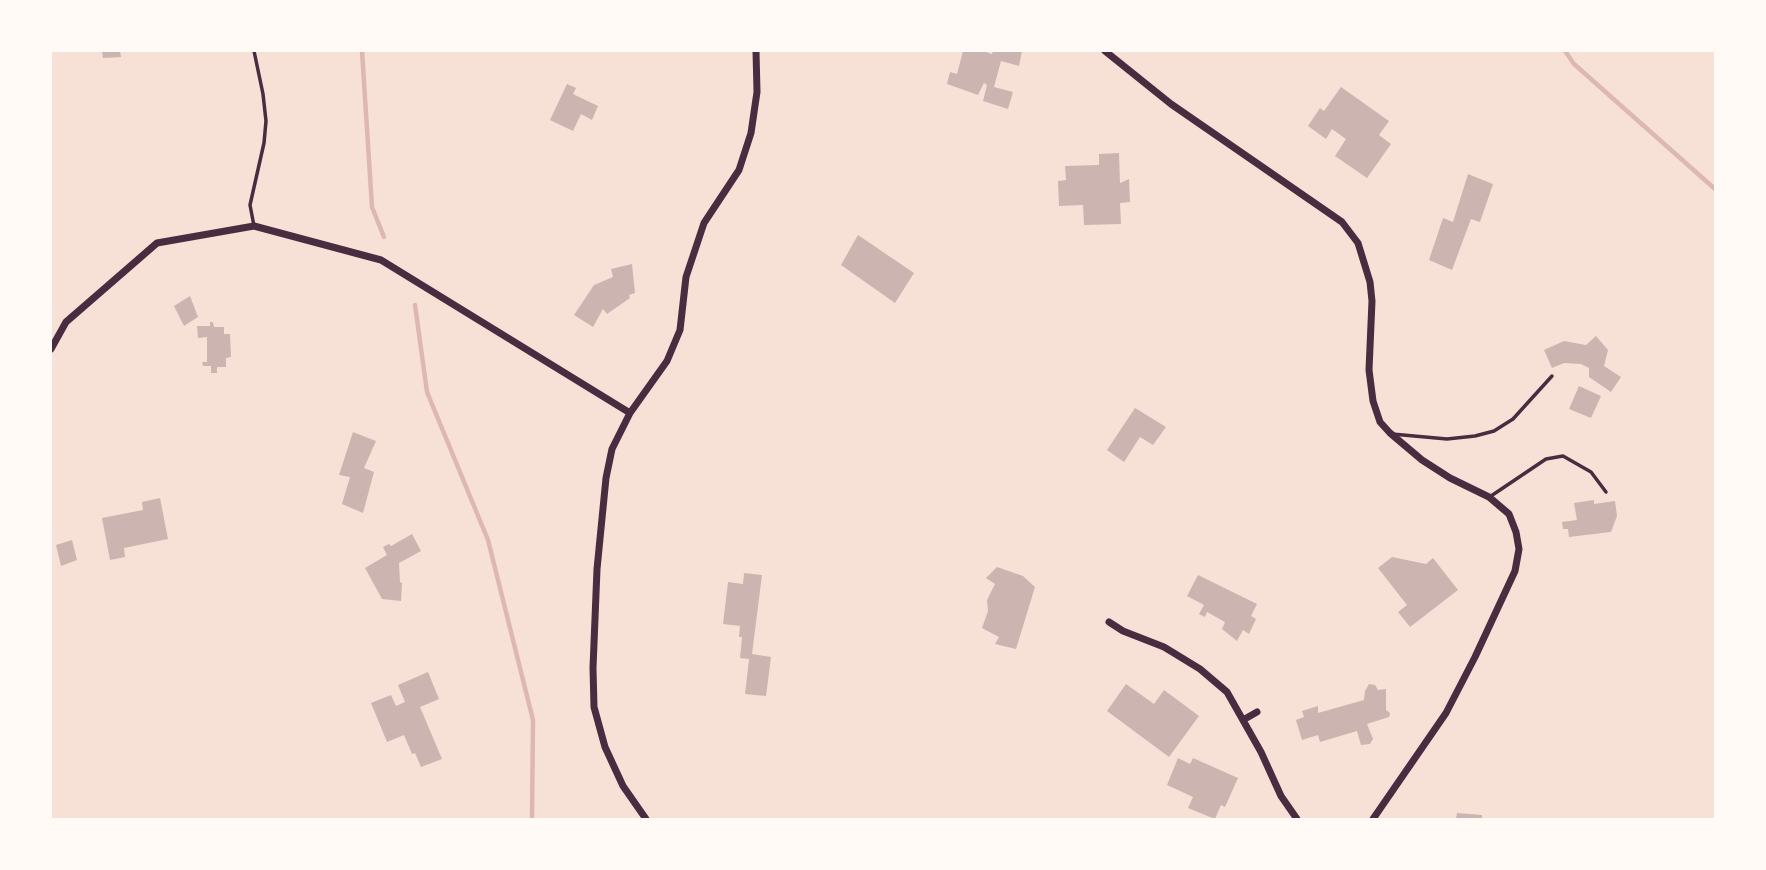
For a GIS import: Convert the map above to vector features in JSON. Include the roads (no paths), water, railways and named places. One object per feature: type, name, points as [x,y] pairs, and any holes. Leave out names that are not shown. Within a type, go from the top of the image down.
[{"type":"street","points":[[646,819],[623,786],[606,747],[594,707],[597,582],[606,478],[612,449],[630,413],[667,361],[680,330],[686,277],[704,223],[739,170],[751,133],[757,92],[756,51]]},
{"type":"street","points":[[1105,51],[1171,104],[1342,222],[1358,243],[1370,282],[1372,302],[1369,370],[1373,401],[1380,422],[1422,460],[1450,478],[1489,497],[1508,514],[1516,532],[1519,549],[1515,571],[1447,713],[1373,819]]},
{"type":"street","points":[[51,349],[66,322],[157,243],[254,226],[381,260],[630,413]]},
{"type":"street","points":[[1109,622],[1123,631],[1164,647],[1200,669],[1227,692],[1281,796],[1297,819]]},
{"type":"street","points":[[1243,720],[1257,712]]},
{"type":"lane","points":[[254,51],[266,121],[264,143],[250,205],[254,226]]},
{"type":"lane","points":[[1390,433],[1447,439],[1494,431],[1513,419],[1552,376]]},
{"type":"lane","points":[[1489,497],[1546,459],[1563,456],[1591,472],[1606,492]]},
{"type":"waterway","points":[[362,51],[372,207],[384,237]]},
{"type":"waterway","points":[[1565,51],[1574,64],[1715,189]]},
{"type":"waterway","points":[[415,305],[427,392],[488,540],[533,720],[532,819]]}]
